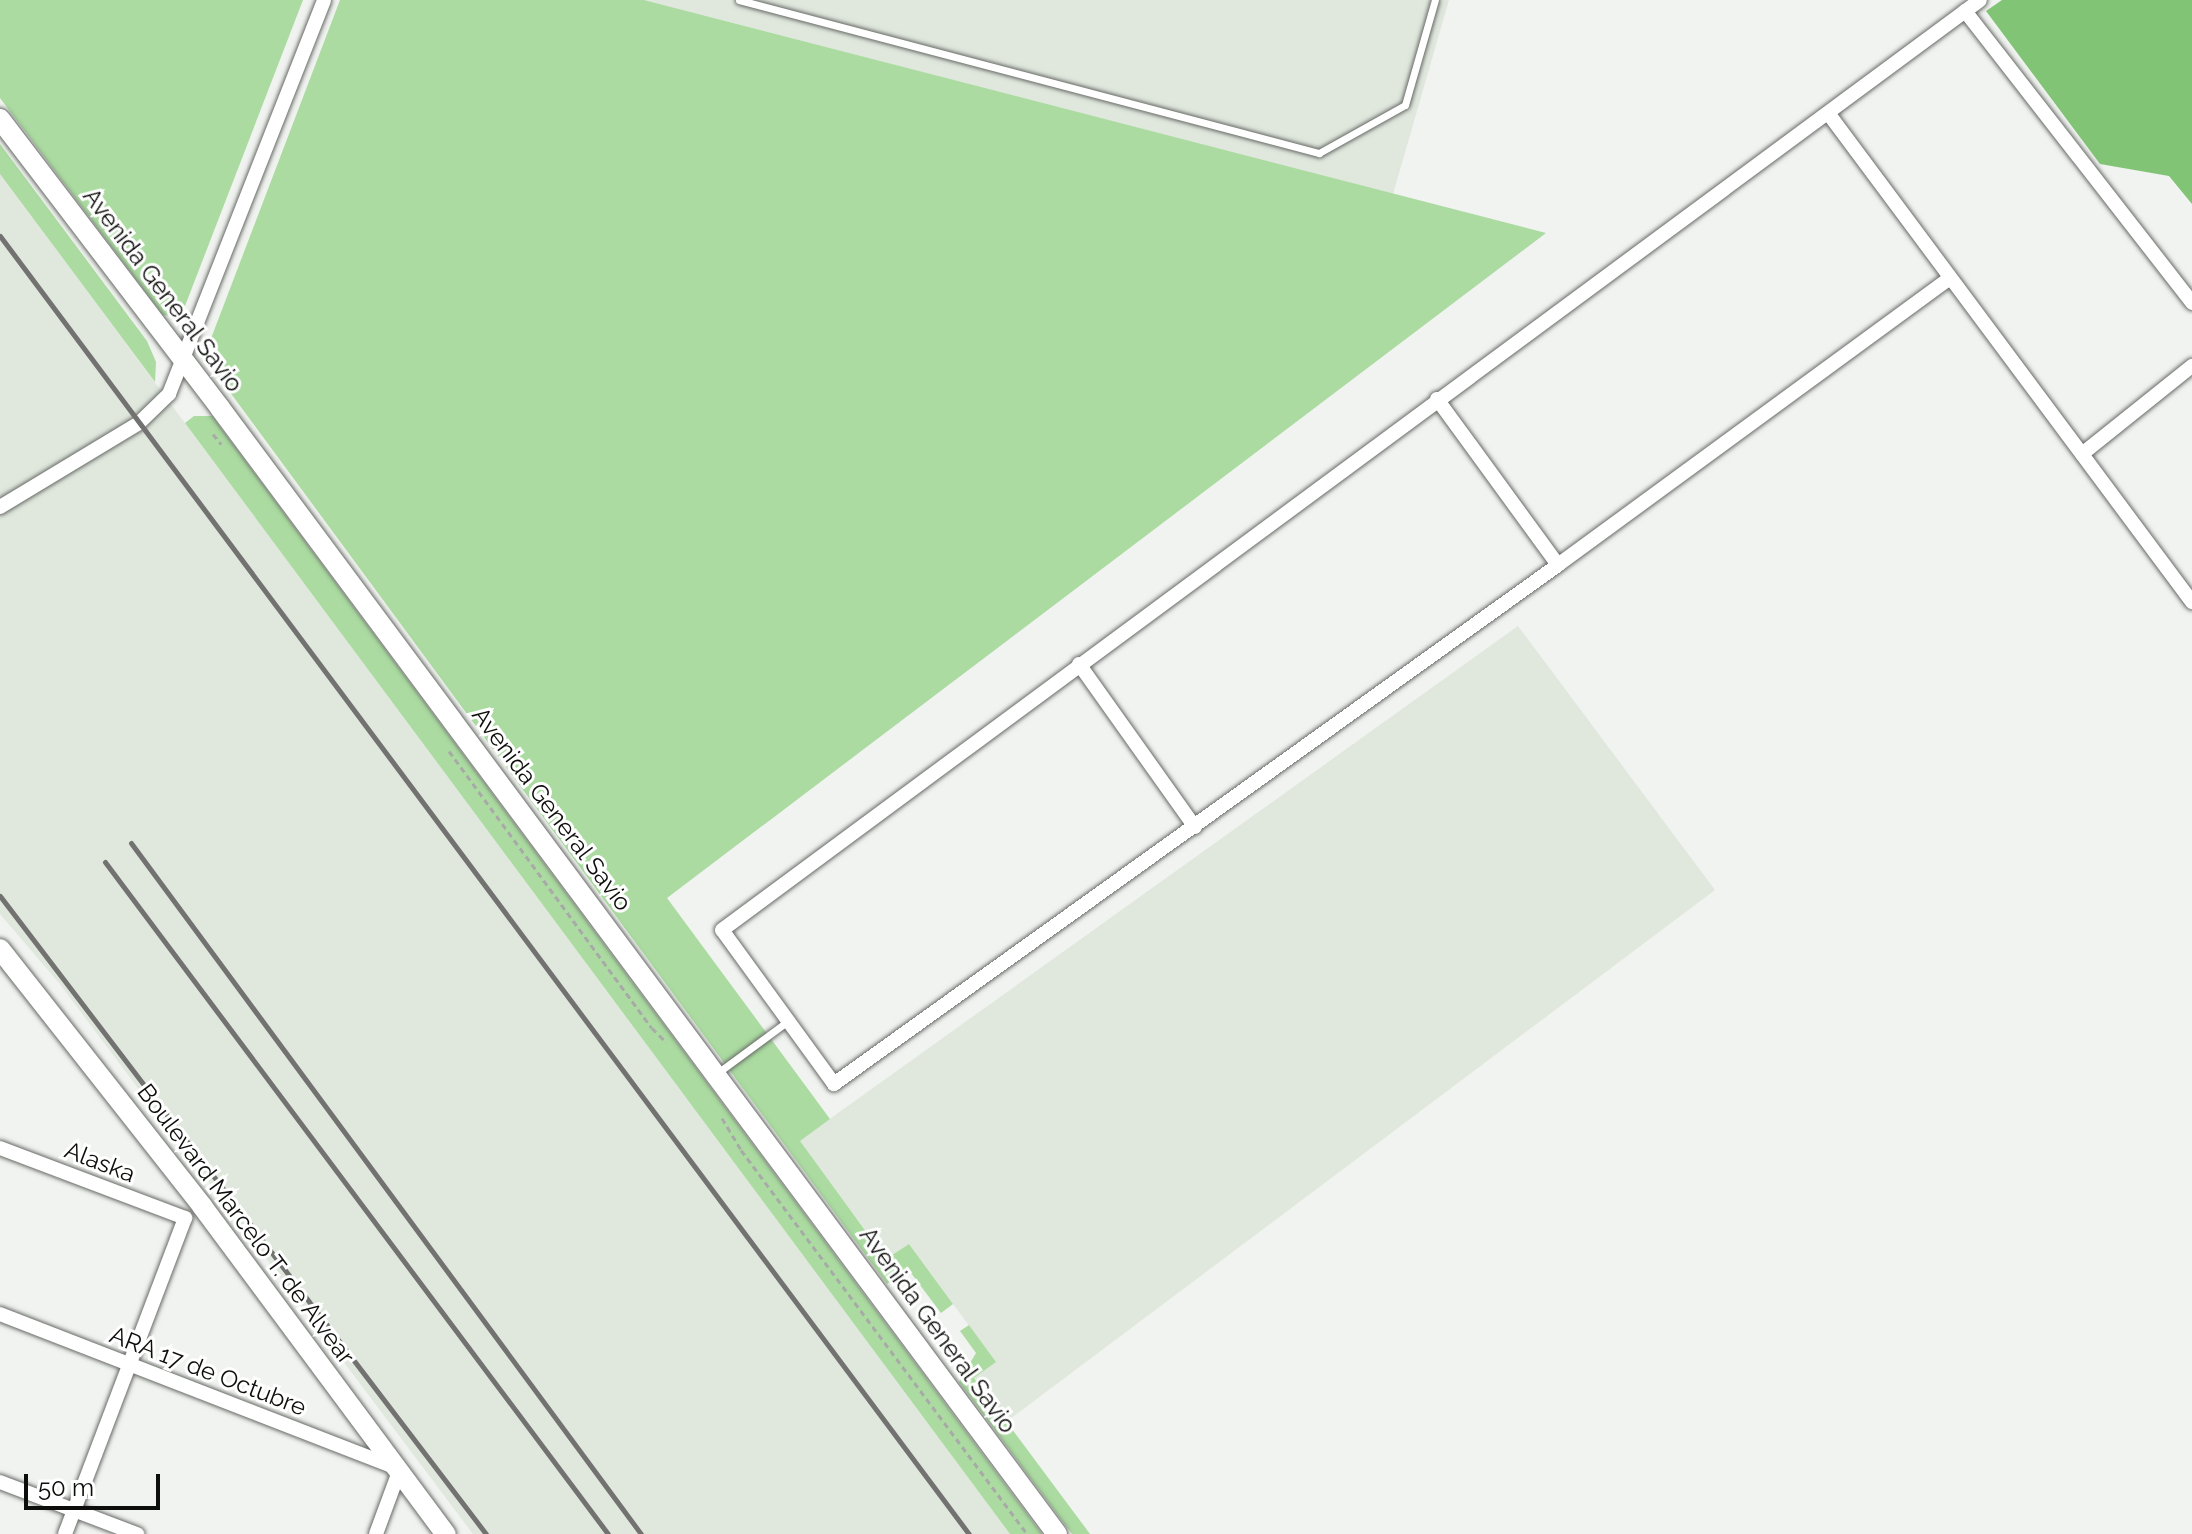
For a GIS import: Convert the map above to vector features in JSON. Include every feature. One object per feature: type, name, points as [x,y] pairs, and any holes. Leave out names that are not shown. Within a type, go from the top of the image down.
[{"type":"main road","name":"Avenida General Savio","points":[[0,119],[184,361],[1057,1534]]},
{"type":"main road","name":"Boulevard Marcelo T. de Alvear","points":[[0,949],[193,1212],[400,1469],[446,1534]]},
{"type":"street","points":[[0,507],[139,423],[169,394],[324,0]]},
{"type":"street","points":[[1950,278],[1558,565],[834,1084],[722,930],[1980,0]]},
{"type":"street","points":[[1965,11],[2192,303]]},
{"type":"street","points":[[1828,113],[2192,602]]},
{"type":"street","points":[[2082,454],[2192,366]]},
{"type":"street","points":[[1437,399],[1558,565]]},
{"type":"street","points":[[1079,664],[1195,827]]},
{"type":"street","name":"Alaska","points":[[0,1148],[193,1212]]},
{"type":"street","points":[[65,1534],[193,1212]]},
{"type":"street","name":"ARA 17 de Octubre","points":[[0,1314],[400,1469]]},
{"type":"street","points":[[376,1534],[400,1469]]},
{"type":"street","points":[[0,1482],[137,1534]]},
{"type":"lane","points":[[739,0],[1319,153],[1405,105],[1435,0]]},
{"type":"lane","points":[[716,1074],[788,1021]]},
{"type":"path","points":[[213,434],[222,446]]},
{"type":"path","points":[[440,739],[652,1028],[669,1044]]},
{"type":"path","points":[[722,1117],[741,1150],[1027,1534]]},
{"type":"shaded area","points":[[644,0],[1449,0],[1393,194]]},
{"type":"shaded area","points":[[0,174],[1010,1534],[473,1534],[59,983],[0,914]]},
{"type":"shaded area","points":[[1518,626],[1715,890],[1006,1422],[974,1377],[995,1361],[909,1244],[887,1259],[799,1141]]},
{"type":"green space","points":[[0,0],[303,0],[185,306],[171,316],[163,315],[0,98]]},
{"type":"green space","points":[[340,0],[644,0],[1546,233],[667,898],[830,1119],[800,1141],[886,1259],[909,1244],[953,1304],[941,1313],[908,1269],[887,1284],[207,361],[207,349]]},
{"type":"green space","points":[[2002,0],[2192,0],[2192,204],[2169,176],[2100,164],[1986,11]]},
{"type":"green space","points":[[0,144],[147,341],[156,362],[155,382],[0,174]]},
{"type":"green space","points":[[194,416],[212,416],[1042,1534],[1010,1534],[185,423]]},
{"type":"green space","points":[[969,1325],[996,1362],[974,1378],[1090,1534],[1072,1534],[959,1382],[976,1353],[960,1331]]},
{"type":"railway","points":[[0,236],[969,1534]]},
{"type":"railway","points":[[131,843],[641,1534]]},
{"type":"railway","points":[[105,862],[608,1534]]},
{"type":"railway","points":[[0,896],[486,1534]]}]
